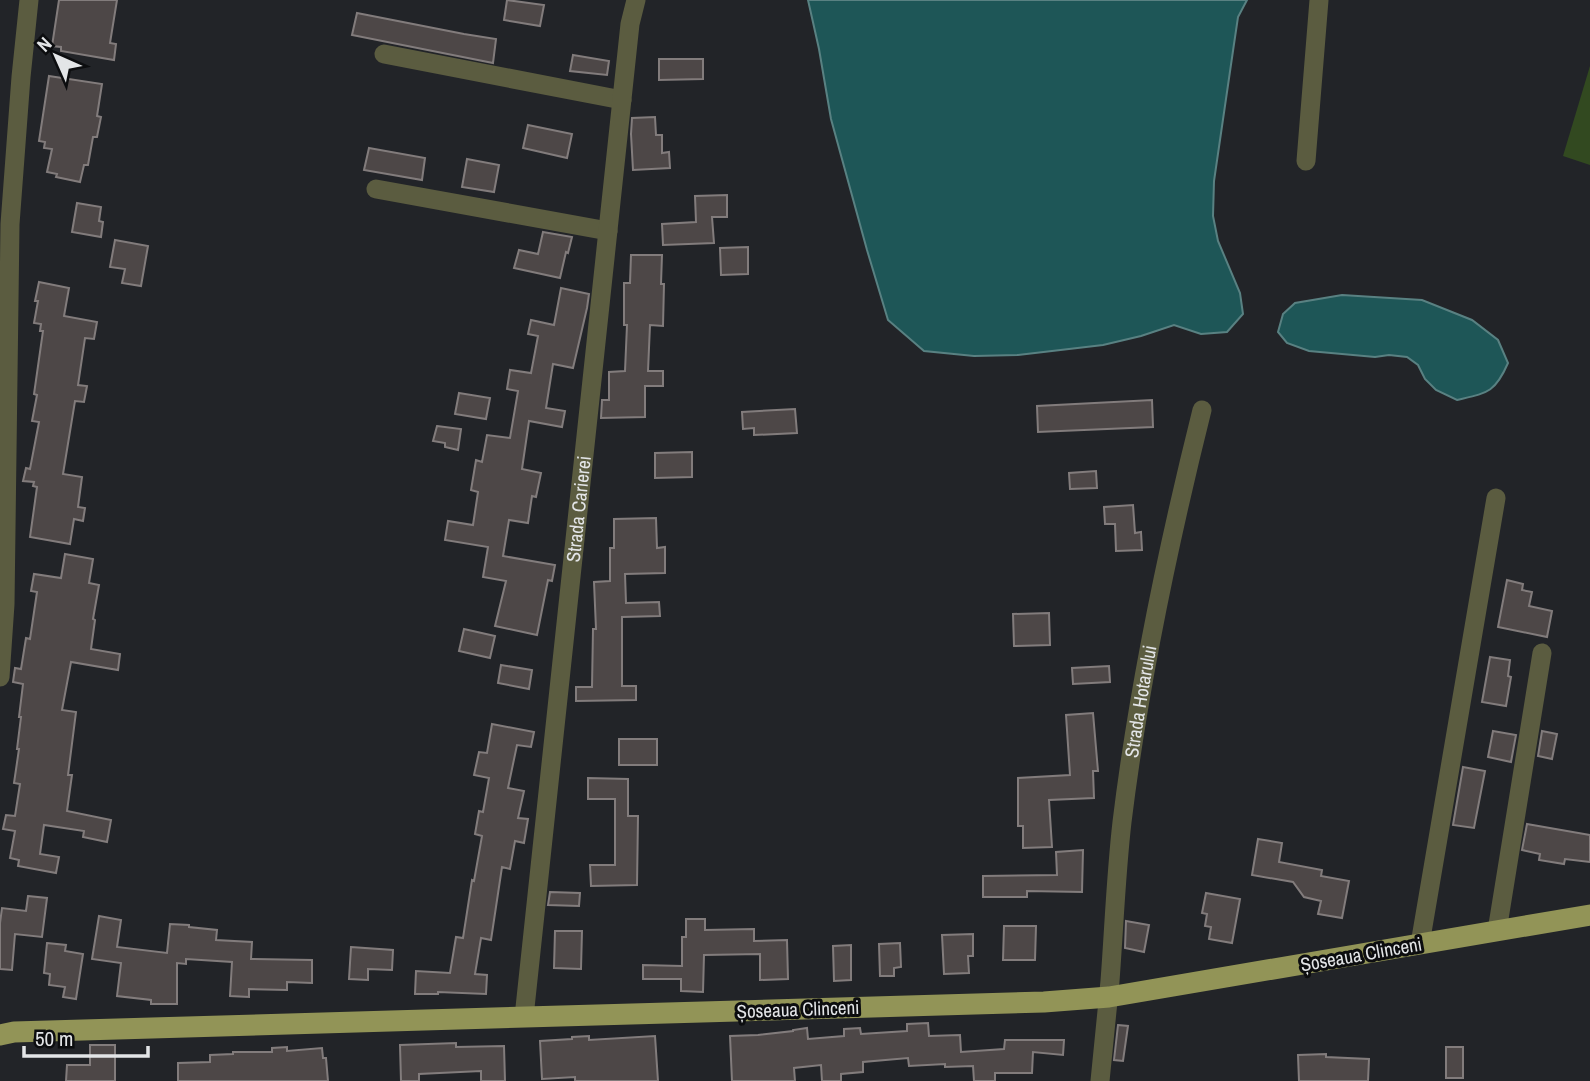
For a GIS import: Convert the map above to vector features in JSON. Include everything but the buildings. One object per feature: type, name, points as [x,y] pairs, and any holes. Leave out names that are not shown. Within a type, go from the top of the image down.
[{"type":"main road","name":"Șoseaua Clinceni","points":[[0,1035],[14,1032],[1031,1002],[1109,997],[1590,915]]},
{"type":"street","points":[[0,677],[5,604],[10,224],[29,0]]},
{"type":"street","name":"Strada Carierei","points":[[524,1017],[630,24],[636,0]]},
{"type":"street","points":[[1306,161],[1319,0]]},
{"type":"street","points":[[384,54],[622,100]]},
{"type":"street","points":[[376,189],[608,231]]},
{"type":"street","name":"Strada Hotarului","points":[[1100,1081],[1130,758],[1172,531],[1202,410]]},
{"type":"street","points":[[1420,944],[1496,498]]},
{"type":"street","points":[[1497,931],[1542,653]]},
{"type":"green space","points":[[1590,66],[1590,165],[1563,156]]},
{"type":"water","points":[[808,0],[1247,0],[1238,17],[1214,181],[1213,216],[1218,241],[1240,293],[1243,314],[1227,332],[1201,334],[1174,325],[1103,345],[1018,355],[974,356],[924,351],[888,320],[831,119]]},
{"type":"water","points":[[1342,295],[1422,300],[1472,320],[1498,340],[1508,363],[1499,380],[1489,390],[1457,400],[1436,390],[1425,379],[1418,365],[1407,357],[1309,351],[1287,343],[1278,332],[1283,314],[1295,303]]}]
